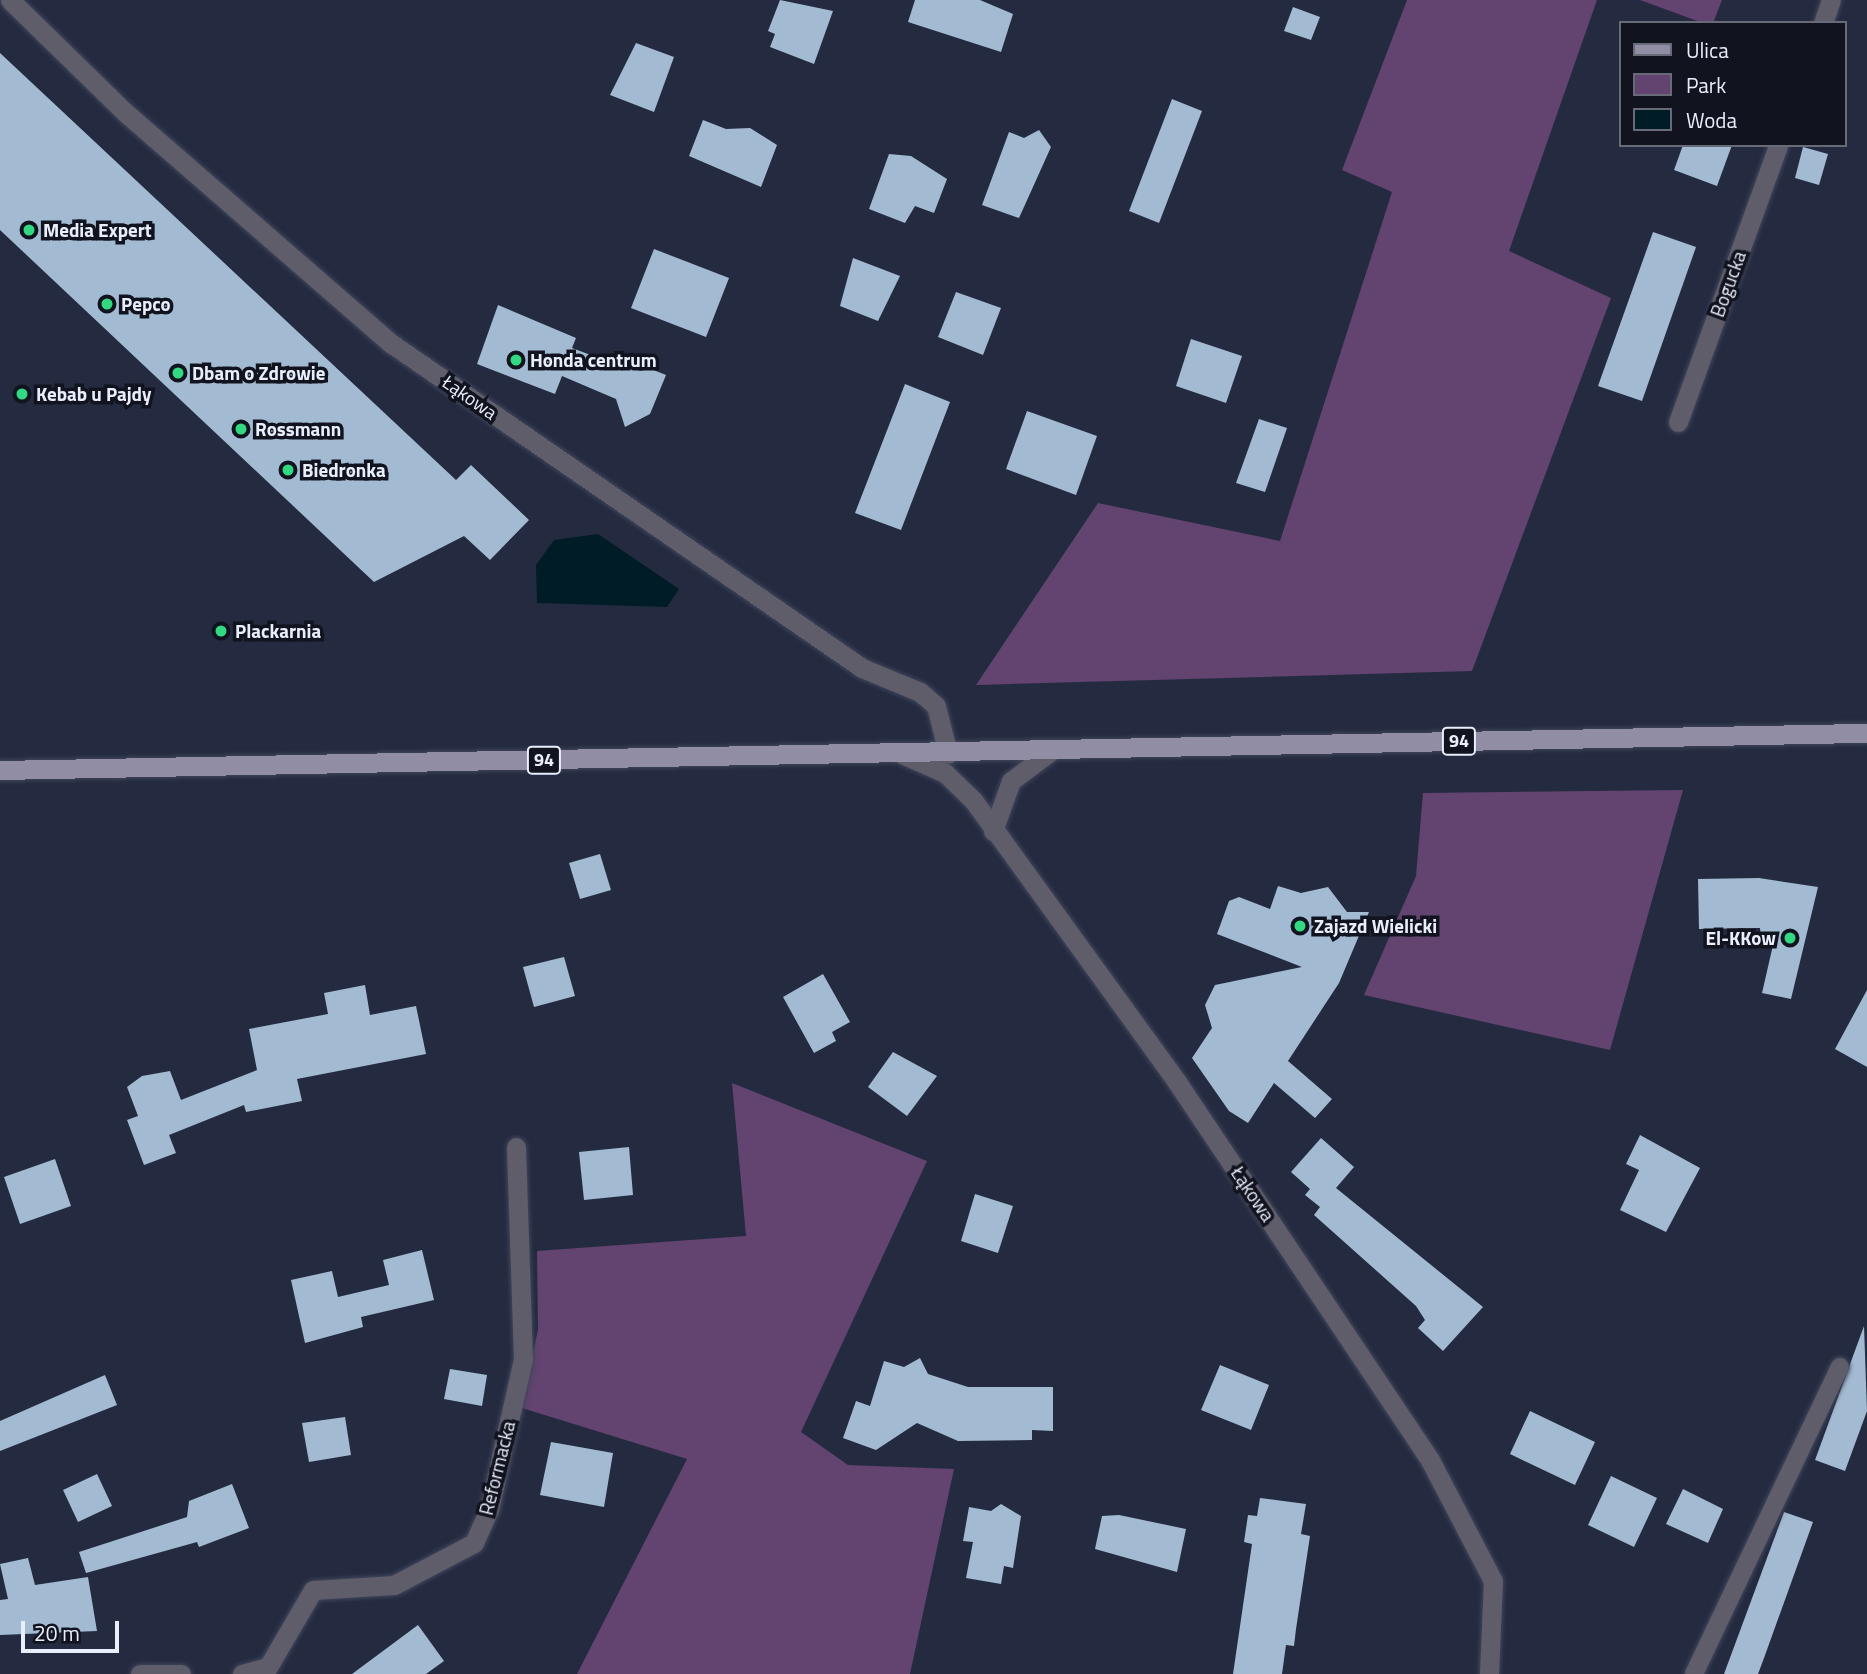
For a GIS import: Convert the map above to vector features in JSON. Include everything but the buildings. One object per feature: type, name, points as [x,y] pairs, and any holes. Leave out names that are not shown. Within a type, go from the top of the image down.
[{"type":"main road","name":"94","points":[[0,770],[1867,733]]},
{"type":"street","name":"Łąkowa","points":[[10,0],[147,131],[392,344],[862,667],[920,692],[936,706],[948,753]]},
{"type":"street","points":[[1824,21],[1831,0]]},
{"type":"street","name":"Bogucka","points":[[1678,422],[1777,147]]},
{"type":"street","points":[[993,831],[1011,781],[1051,751]]},
{"type":"street","name":"Łąkowa","points":[[902,754],[945,773],[993,831],[1177,1082],[1430,1460],[1493,1581],[1489,1674]]},
{"type":"street","name":"Reformacka","points":[[242,1674],[268,1667],[313,1590],[394,1585],[474,1544],[489,1510],[523,1359],[516,1147]]},
{"type":"street","points":[[140,1674],[181,1674]]},
{"type":"lane","points":[[1694,1674],[1840,1367]]},
{"type":"green space","points":[[1407,0],[1597,0],[1509,251],[1611,298],[1472,671],[976,685],[1098,503],[1280,541],[1392,192],[1342,170]]},
{"type":"green space","points":[[1640,0],[1722,0],[1714,21],[1698,21]]},
{"type":"green space","points":[[1683,790],[1610,1050],[1364,995],[1416,876],[1423,793]]},
{"type":"green space","points":[[732,1083],[927,1161],[801,1432],[848,1465],[954,1469],[910,1674],[577,1674],[687,1459],[522,1408],[538,1329],[537,1251],[746,1236]]},
{"type":"water","points":[[598,534],[679,589],[667,607],[537,603],[536,565],[554,540]]},
{"type":"place","name":"Media Expert","points":[[29,230]]},
{"type":"place","name":"Pepco","points":[[107,304]]},
{"type":"place","name":"Honda centrum","points":[[516,360]]},
{"type":"place","name":"Dbam o Zdrowie","points":[[178,373]]},
{"type":"place","name":"Kebab u Pajdy","points":[[22,394]]},
{"type":"place","name":"Rossmann","points":[[241,429]]},
{"type":"place","name":"Biedronka","points":[[288,470]]},
{"type":"place","name":"Plackarnia","points":[[221,631]]},
{"type":"place","name":"Zajazd Wielicki","points":[[1300,926]]},
{"type":"place","name":"El-KKow","points":[[1790,938]]}]
